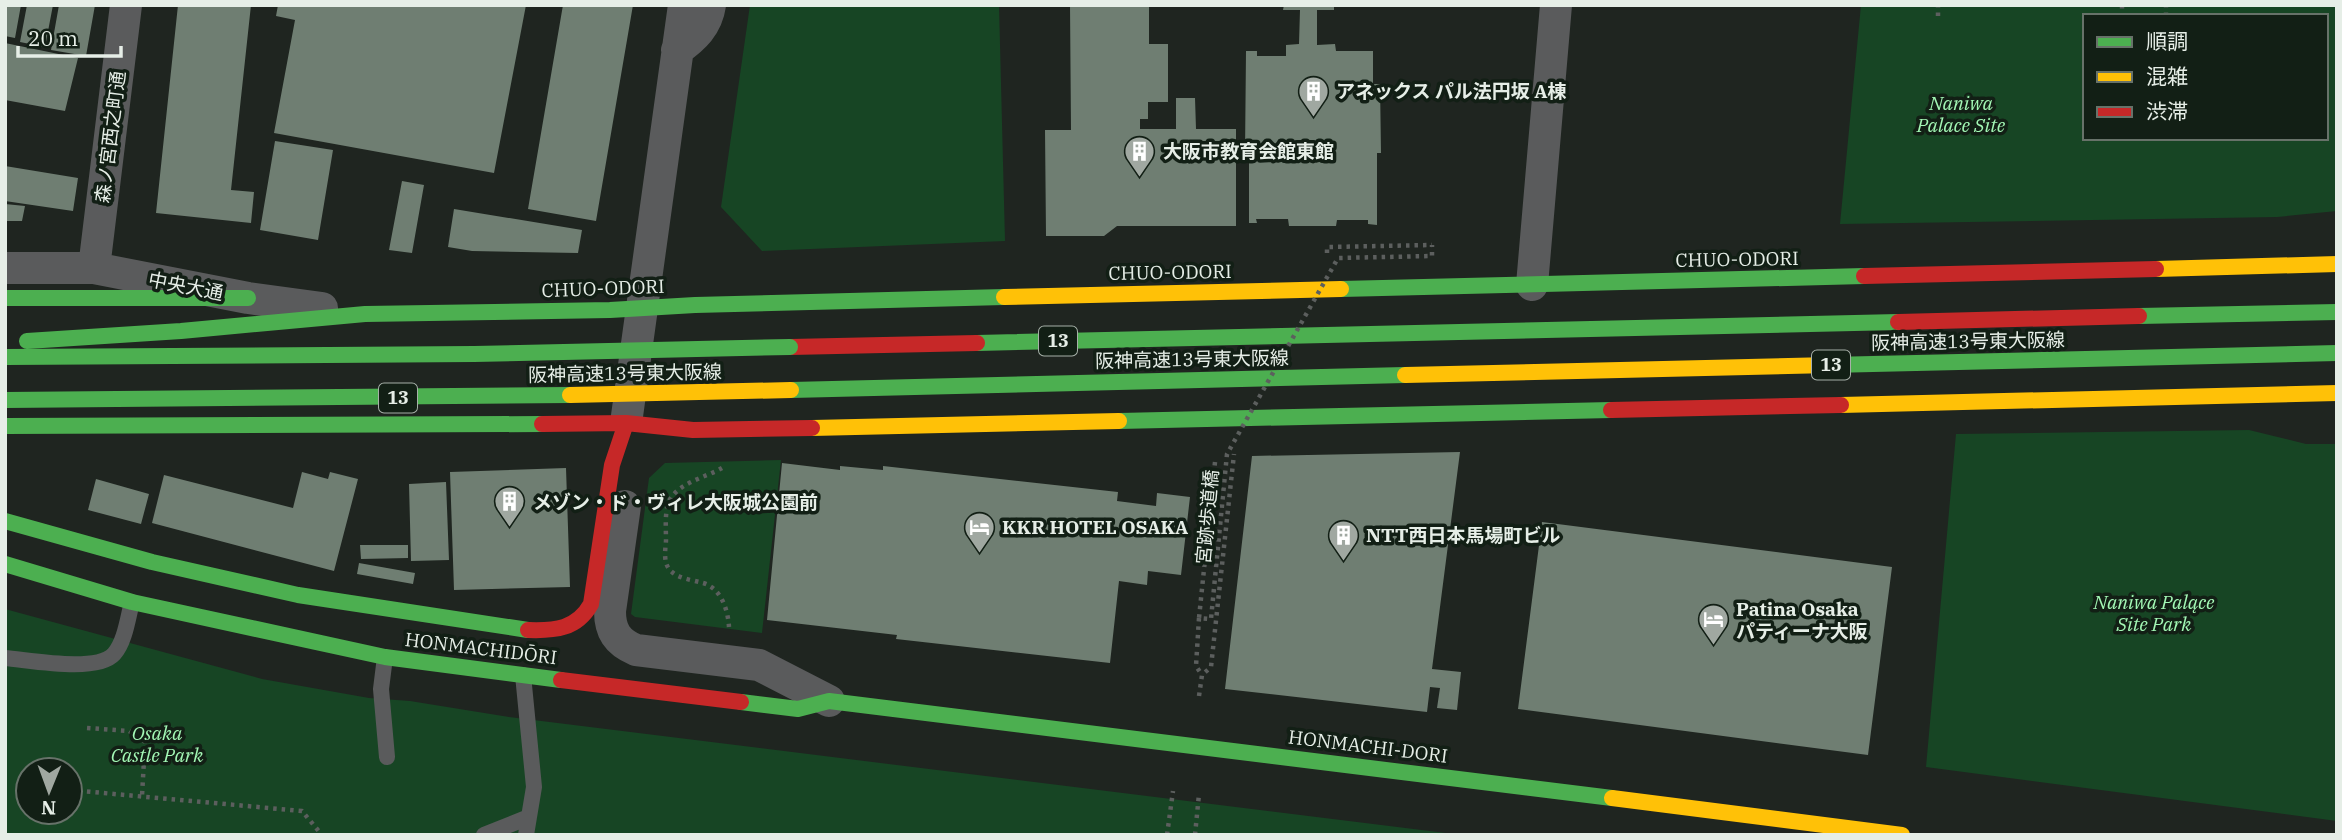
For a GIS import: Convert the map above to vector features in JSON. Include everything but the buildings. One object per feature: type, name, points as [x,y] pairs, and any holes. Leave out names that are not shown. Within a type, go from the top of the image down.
[{"type":"main road","name":"CHUO-ODORI","points":[[5,342],[181,331],[365,314],[2337,264]]},
{"type":"main road","points":[[5,298],[248,298]]},
{"type":"main road","name":"阪神高速13号東大阪線","points":[[5,357],[488,354],[2337,312]]},
{"type":"main road","name":"阪神高速13号東大阪線","points":[[5,400],[475,397],[2337,353]]},
{"type":"main road","points":[[5,426],[626,423],[693,430],[745,430],[2337,393]]},
{"type":"main road","points":[[5,522],[227,580],[298,595],[447,620],[540,631],[569,627],[587,614],[594,585],[612,465],[626,423]]},
{"type":"main road","points":[[5,564],[132,602]]},
{"type":"main road","name":"HONMACHIDŌRI","points":[[132,602],[385,657],[799,709],[829,701]]},
{"type":"main road","name":"HONMACHI-DORI","points":[[829,701],[1902,835]]},
{"type":"street","name":"森ノ宮西之町通","points":[[94,268],[126,5]]},
{"type":"street","points":[[684,5],[626,423],[630,465],[610,611],[611,627],[614,635],[636,650],[759,665],[829,701]]},
{"type":"street","points":[[677,50],[694,38],[708,19],[710,5]]},
{"type":"street","points":[[1532,285],[1556,5]]},
{"type":"street","name":"中央大通","points":[[5,268],[94,268],[248,298],[365,314]]},
{"type":"lane","points":[[5,658],[89,664],[103,662],[114,654],[121,641],[132,602]]},
{"type":"lane","points":[[385,657],[381,689],[387,757]]},
{"type":"lane","points":[[523,675],[534,787],[526,835]]},
{"type":"lane","points":[[484,835],[529,817]]},
{"type":"path","points":[[1938,5],[1938,16]]},
{"type":"path","name":"宮跡歩道橋","points":[[1214,462],[1199,618],[1211,619],[1227,454],[1338,258],[1432,256],[1432,245]]},
{"type":"path","points":[[1199,696],[1202,675],[1210,667],[1235,443]]},
{"type":"path","points":[[726,463],[722,468],[672,496],[666,511],[665,560],[670,571],[706,583],[717,593],[726,610],[729,639]]},
{"type":"path","points":[[1199,618],[1196,666],[1202,675]]},
{"type":"path","points":[[88,728],[129,731],[145,742],[142,796]]},
{"type":"path","points":[[84,791],[302,811],[322,835]]},
{"type":"path","points":[[1167,835],[1173,791]]},
{"type":"path","points":[[1195,835],[1199,794]]},
{"type":"green space","points":[[750,5],[999,5],[1005,241],[762,251],[721,207]]},
{"type":"green space","name":"Naniwa Palace Site","points":[[1861,5],[2337,5],[2337,211],[2277,217],[1840,224]]},
{"type":"green space","name":"Naniwa Palące Site Park","points":[[2249,430],[2306,444],[2337,444],[2337,821],[1926,767],[1956,434]]},
{"type":"green space","points":[[781,460],[762,633],[635,617],[631,614],[649,478],[665,463]]},
{"type":"green space","name":"Osaka Castle Park","points":[[5,609],[262,679],[369,698],[410,701],[509,717],[1462,835],[5,835]]},
{"type":"traffic: fast","points":[[1341,289],[1864,276]]},
{"type":"traffic: fast","points":[[27,341],[181,331],[365,314],[610,310],[695,305],[1004,297]]},
{"type":"traffic: fast","points":[[5,298],[248,298]]},
{"type":"traffic: fast","points":[[2139,316],[2337,312]]},
{"type":"traffic: fast","points":[[977,343],[1898,322]]},
{"type":"traffic: fast","points":[[5,357],[474,354],[790,347]]},
{"type":"traffic: fast","points":[[1830,365],[2337,353]]},
{"type":"traffic: fast","points":[[791,390],[1405,375]]},
{"type":"traffic: fast","points":[[5,400],[570,395]]},
{"type":"traffic: fast","points":[[1119,421],[1611,410]]},
{"type":"traffic: fast","points":[[5,426],[542,424]]},
{"type":"traffic: fast","points":[[5,521],[152,562],[298,595],[528,630]]},
{"type":"traffic: fast","points":[[5,564],[132,602],[385,657],[561,680]]},
{"type":"traffic: fast","points":[[741,702],[798,709],[829,701],[1612,798]]},
{"type":"traffic: slow","points":[[2156,269],[2337,264]]},
{"type":"traffic: slow","points":[[1004,297],[1341,289]]},
{"type":"traffic: slow","points":[[1405,375],[1830,365]]},
{"type":"traffic: slow","points":[[570,395],[791,390]]},
{"type":"traffic: slow","points":[[1841,405],[2337,393]]},
{"type":"traffic: slow","points":[[812,428],[1119,421]]},
{"type":"traffic: slow","points":[[1612,798],[1902,835]]},
{"type":"traffic: jam","points":[[1864,276],[2156,269]]},
{"type":"traffic: jam","points":[[1898,322],[2139,316]]},
{"type":"traffic: jam","points":[[790,347],[977,343]]},
{"type":"traffic: jam","points":[[1611,410],[1841,405]]},
{"type":"traffic: jam","points":[[542,424],[626,423],[693,430],[812,428]]},
{"type":"traffic: jam","points":[[528,630],[564,627],[579,619],[591,604],[612,465],[626,423]]},
{"type":"traffic: jam","points":[[561,680],[741,702]]},
{"type":"place","name":"アネックス パル法円坂 A棟","points":[[1313,118]]},
{"type":"place","name":"大阪市教育会館東館","points":[[1140,178]]},
{"type":"place","name":"メゾン・ド・ヴィレ大阪城公園前","points":[[510,529]]},
{"type":"place","name":"KKR HOTEL OSAKA","points":[[979,554]]},
{"type":"place","name":"NTT西日本馬場町ビル","points":[[1343,562]]},
{"type":"place","name":"Patina Osaka パティーナ大阪","points":[[1713,647]]}]
